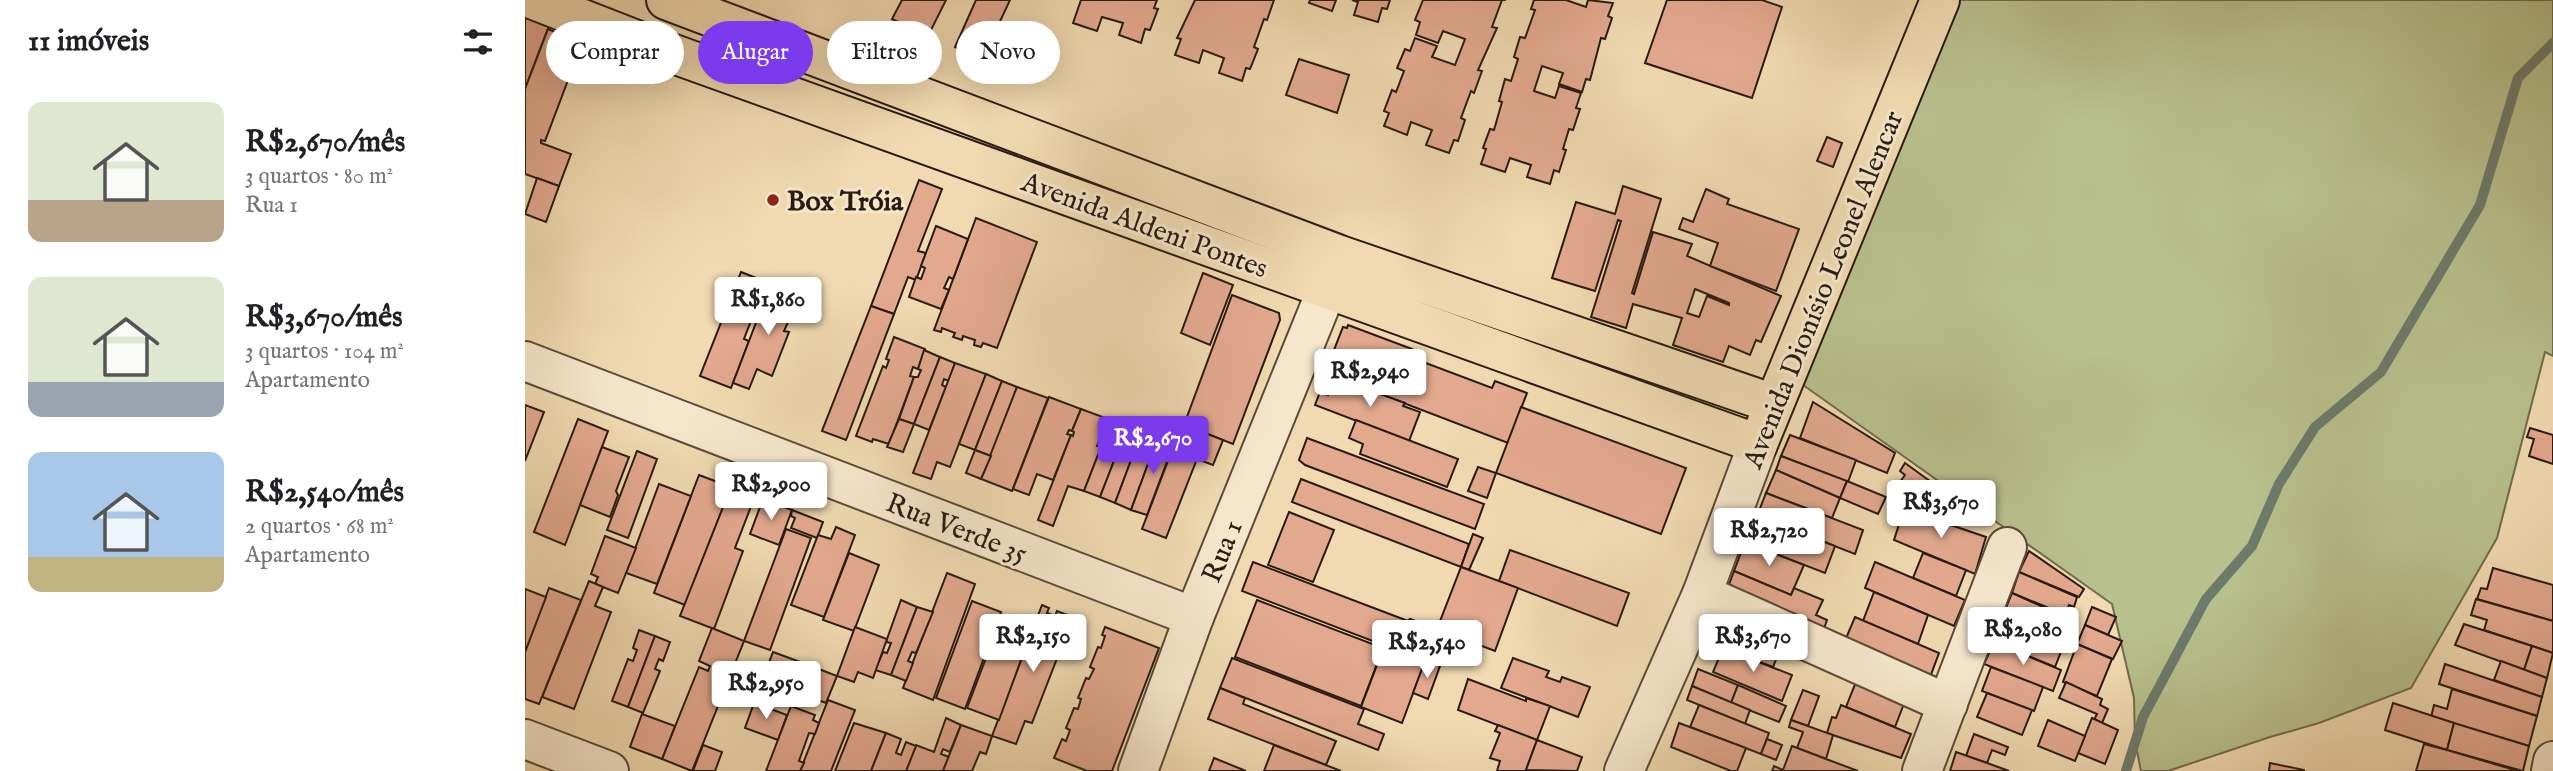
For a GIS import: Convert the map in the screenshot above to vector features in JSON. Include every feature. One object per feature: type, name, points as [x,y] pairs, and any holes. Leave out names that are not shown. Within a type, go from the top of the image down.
[{"type":"main road","name":"Avenida Aldeni Pontes","points":[[534,0],[657,48],[1334,272],[1774,404]]},
{"type":"main road","name":"Avenida Aldeni Pontes","points":[[666,0],[1758,444]]},
{"type":"main road","name":"Avenida Dionísio Leonel Alencar","points":[[1758,444],[1940,0]]},
{"type":"street","name":"Rua 1","points":[[1138,771],[1194,617],[1334,272]]},
{"type":"street","name":"Rua Verde 35","points":[[525,362],[1194,617]]},
{"type":"street","name":"Avenida Dionísio Leonel Alencar","points":[[1624,771],[1702,594],[1758,444]]},
{"type":"street","points":[[1922,771],[2007,547]]},
{"type":"street","points":[[1702,594],[1948,704]]},
{"type":"street","points":[[525,739],[609,771]]},
{"type":"street","points":[[2551,771],[2553,761]]},
{"type":"green space","points":[[1960,0],[2553,0],[2553,356],[2545,352],[2497,538],[2411,688],[2319,723],[2168,771],[2141,771],[2135,741],[2134,698],[2112,604],[1803,385]]},
{"type":"building","points":[[902,0],[946,0],[936,21],[892,19]]},
{"type":"building","points":[[976,0],[1010,0],[1000,21],[967,21]]},
{"type":"building","points":[[1081,0],[1157,0],[1154,8],[1158,9],[1150,30],[1145,29],[1141,43],[1119,35],[1123,23],[1102,17],[1097,31],[1073,23]]},
{"type":"building","points":[[1195,0],[1274,0],[1254,47],[1258,49],[1250,69],[1246,68],[1242,81],[1219,73],[1224,58],[1203,50],[1199,63],[1175,55],[1181,39],[1177,38]]},
{"type":"building","points":[[1310,0],[1336,0],[1332,11],[1309,3]]},
{"type":"building","points":[[1352,0],[1390,0],[1387,9],[1382,8],[1378,22],[1354,15],[1358,2]]},
{"type":"building","points":[[1423,0],[1502,0],[1492,27],[1497,28],[1478,70],[1482,71],[1474,93],[1471,91],[1461,118],[1465,120],[1458,141],[1454,140],[1449,153],[1426,145],[1432,130],[1411,122],[1407,135],[1384,126],[1389,113],[1384,111],[1392,90],[1396,92],[1404,71],[1397,68],[1405,49],[1410,51],[1415,38],[1437,46],[1432,57],[1455,65],[1465,39],[1443,31],[1438,43],[1416,35],[1420,22],[1415,20]]},
{"type":"building","points":[[1534,0],[1566,0],[1586,7],[1588,0],[1613,3],[1608,16],[1612,18],[1605,39],[1601,38],[1590,80],[1586,79],[1582,92],[1559,84],[1563,73],[1542,66],[1534,91],[1555,98],[1559,86],[1581,93],[1576,108],[1580,109],[1573,130],[1569,129],[1559,172],[1554,170],[1550,184],[1527,177],[1531,165],[1510,158],[1505,172],[1481,164],[1486,149],[1483,148],[1490,129],[1494,130],[1502,102],[1499,101],[1505,79],[1511,81],[1518,59],[1514,57],[1520,37],[1525,38],[1535,10],[1531,9]]},
{"type":"building","points":[[1667,0],[1762,0],[1782,7],[1752,98],[1645,63]]},
{"type":"building","points":[[525,14],[546,22],[546,34],[525,89]]},
{"type":"building","points":[[546,34],[546,84],[567,84],[545,141],[541,140],[541,143],[571,154],[559,186],[525,174],[525,89]]},
{"type":"building","points":[[1299,59],[1349,75],[1337,113],[1286,95]]},
{"type":"building","points":[[1827,137],[1842,143],[1833,167],[1817,161]]},
{"type":"building","points":[[537,178],[559,186],[546,222],[525,214]]},
{"type":"building","points":[[919,180],[942,189],[918,251],[926,253],[916,280],[908,277],[894,314],[871,306]]},
{"type":"building","points":[[1623,186],[1661,199],[1632,293],[1634,294],[1653,232],[1692,244],[1687,256],[1781,296],[1761,342],[1756,340],[1750,355],[1729,346],[1723,362],[1673,345],[1682,318],[1633,304],[1626,328],[1591,317],[1621,221],[1618,220],[1595,291],[1552,278],[1576,202],[1615,214]],"holes":[[[1695,289],[1729,303],[1707,296],[1699,317],[1687,313]]]},
{"type":"building","points":[[1706,189],[1729,199],[1727,204],[1799,229],[1776,291],[1710,266],[1718,243],[1679,229],[1683,218],[1693,222]]},
{"type":"building","points":[[976,218],[1037,242],[997,348],[983,343],[981,347],[974,345],[975,340],[963,336],[962,340],[953,337],[955,333],[942,328],[941,332],[934,330]]},
{"type":"building","points":[[936,226],[968,239],[953,279],[949,277],[944,288],[949,290],[941,309],[909,297],[916,277],[921,279],[925,268],[921,266]]},
{"type":"building","points":[[741,272],[766,282],[744,339],[749,341],[731,388],[700,376]]},
{"type":"building","points":[[1203,273],[1233,285],[1210,345],[1181,333]]},
{"type":"building","points":[[772,282],[787,288],[784,296],[800,302],[793,322],[789,320],[784,331],[789,332],[772,376],[757,369],[749,389],[733,383],[757,320],[762,322],[766,311],[762,309]]},
{"type":"building","points":[[1232,295],[1279,313],[1280,320],[1233,444],[1184,425]]},
{"type":"building","points":[[871,306],[894,314],[846,440],[822,431]]},
{"type":"building","points":[[1348,325],[1412,349],[1410,352],[1425,358],[1423,362],[1492,388],[1495,381],[1527,393],[1508,443],[1325,373],[1343,327],[1347,328]]},
{"type":"building","points":[[894,337],[925,349],[918,369],[913,367],[910,376],[914,377],[889,444],[873,439],[872,442],[856,436],[883,366],[886,368],[889,360],[886,359]]},
{"type":"building","points":[[924,350],[940,357],[914,424],[899,419],[914,377],[918,377],[921,370],[918,369]]},
{"type":"building","points":[[940,357],[955,363],[949,381],[944,379],[942,385],[946,387],[929,430],[914,424]]},
{"type":"building","points":[[955,363],[986,374],[950,467],[937,462],[931,479],[913,473]]},
{"type":"building","points":[[986,374],[1002,381],[975,450],[959,444]]},
{"type":"building","points":[[1334,377],[1405,403],[1403,406],[1420,412],[1409,441],[1315,405],[1320,392],[1328,395]]},
{"type":"building","points":[[1002,381],[1017,387],[991,456],[975,450]]},
{"type":"building","points":[[1017,387],[1048,398],[1012,491],[981,479]]},
{"type":"building","points":[[1049,397],[1081,409],[1072,431],[1069,430],[1067,434],[1071,435],[1053,480],[1037,474],[1029,495],[1013,489]]},
{"type":"building","points":[[1813,402],[1895,453],[1887,473],[1800,438]]},
{"type":"building","points":[[525,405],[544,412],[525,461]]},
{"type":"building","points":[[1521,407],[1686,468],[1661,534],[1496,473]]},
{"type":"building","points":[[1081,409],[1111,420],[1103,440],[1100,439],[1097,446],[1101,447],[1084,491],[1068,486],[1053,526],[1038,520],[1071,435],[1073,436],[1072,431]]},
{"type":"building","points":[[578,419],[608,431],[565,545],[534,532]]},
{"type":"building","points":[[899,419],[914,424],[903,452],[887,447]]},
{"type":"building","points":[[1112,419],[1128,425],[1100,497],[1084,491]]},
{"type":"building","points":[[1356,420],[1458,459],[1447,487],[1360,454],[1363,444],[1349,438]]},
{"type":"building","points":[[1182,424],[1223,440],[1213,465],[1197,459],[1166,538],[1142,529]]},
{"type":"building","points":[[1128,425],[1142,431],[1115,503],[1100,497]]},
{"type":"building","points":[[2530,428],[2553,435],[2553,464],[2529,456],[2534,439],[2527,437]]},
{"type":"building","points":[[1142,431],[1158,437],[1131,510],[1115,503]]},
{"type":"building","points":[[1790,435],[1856,460],[1848,482],[1781,456]]},
{"type":"building","points":[[1158,437],[1174,443],[1147,515],[1131,510]]},
{"type":"building","points":[[1307,438],[1484,504],[1475,529],[1305,465],[1299,460]]},
{"type":"building","points":[[602,447],[629,457],[616,491],[618,495],[610,517],[580,505]]},
{"type":"building","points":[[975,450],[991,456],[981,479],[966,473]]},
{"type":"building","points":[[637,451],[657,459],[628,538],[607,530]]},
{"type":"building","points":[[1781,456],[1847,481],[1840,498],[1776,470]]},
{"type":"building","points":[[1905,463],[1949,495],[1932,518],[1898,494],[1902,489],[1897,486],[1905,475],[1900,471]]},
{"type":"building","points":[[1478,467],[1496,473],[1487,498],[1468,491]]},
{"type":"building","points":[[1776,470],[1840,498],[1832,518],[1766,493]]},
{"type":"building","points":[[699,475],[731,487],[685,605],[654,593]]},
{"type":"building","points":[[1301,479],[1469,544],[1461,567],[1292,502]]},
{"type":"building","points":[[1847,481],[1886,497],[1878,514],[1840,498]]},
{"type":"building","points":[[659,484],[691,496],[657,584],[626,573]]},
{"type":"building","points":[[731,487],[755,496],[735,548],[743,551],[714,629],[680,616]]},
{"type":"building","points":[[1766,493],[1863,530],[1855,554],[1757,516]]},
{"type":"building","points":[[763,499],[792,510],[779,545],[750,534]]},
{"type":"building","points":[[1904,509],[1986,537],[1975,574],[1894,540]]},
{"type":"building","points":[[792,510],[823,522],[817,538],[791,528],[795,518],[791,516]]},
{"type":"building","points":[[1289,512],[1334,530],[1313,582],[1268,565]]},
{"type":"building","points":[[1755,515],[1835,546],[1825,573],[1745,542]]},
{"type":"building","points":[[836,527],[855,535],[824,617],[791,605],[818,535],[831,539]]},
{"type":"building","points":[[786,529],[811,538],[770,650],[744,641]]},
{"type":"building","points":[[1473,534],[1483,538],[1469,570],[1461,567]]},
{"type":"building","points":[[605,536],[636,548],[618,593],[595,584],[598,577],[591,574]]},
{"type":"building","points":[[1745,542],[1804,565],[1791,595],[1734,571]]},
{"type":"building","points":[[1510,550],[1629,593],[1617,626],[1499,581]]},
{"type":"building","points":[[2029,551],[2084,589],[2079,597],[2019,572]]},
{"type":"building","points":[[849,553],[879,565],[854,631],[823,620]]},
{"type":"building","points":[[1923,553],[1966,570],[1956,596],[1913,578]]},
{"type":"building","points":[[1253,562],[1408,621],[1410,619],[1437,629],[1425,661],[1242,591]]},
{"type":"building","points":[[1875,562],[1965,600],[1954,626],[1865,588]]},
{"type":"building","points":[[1461,567],[1518,588],[1495,651],[1437,629]]},
{"type":"building","points":[[2493,568],[2553,585],[2553,621],[2477,599],[2481,588],[2487,589]]},
{"type":"building","points":[[1734,571],[1791,595],[1794,588],[1823,600],[1816,615],[1827,620],[1822,634],[1726,593]]},
{"type":"building","points":[[2019,572],[2077,597],[2074,607],[2069,605],[2066,615],[2012,593]]},
{"type":"building","points":[[947,573],[975,584],[933,700],[903,688]]},
{"type":"building","points":[[589,581],[603,587],[595,606],[611,612],[574,709],[542,697]]},
{"type":"building","points":[[549,588],[581,600],[539,704],[525,699],[525,652]]},
{"type":"building","points":[[525,589],[546,597],[525,652]]},
{"type":"building","points":[[1874,592],[1928,615],[1918,644],[1863,621]]},
{"type":"building","points":[[2012,593],[2072,620],[2069,627],[2065,625],[2062,633],[2069,636],[2066,645],[2002,618]]},
{"type":"building","points":[[2476,599],[2553,621],[2553,653],[2484,630],[2487,620],[2471,615]]},
{"type":"building","points":[[901,600],[917,607],[891,675],[875,670],[883,652],[887,653],[891,643],[886,642]]},
{"type":"building","points":[[1257,600],[1383,648],[1361,706],[1235,657]]},
{"type":"building","points":[[972,601],[1001,612],[965,709],[936,698]]},
{"type":"building","points":[[1042,605],[1049,608],[1047,613],[1055,616],[1057,611],[1073,617],[1032,723],[1025,721],[1016,744],[992,736]]},
{"type":"building","points":[[917,607],[933,612],[916,653],[912,652],[908,661],[913,663],[906,681],[891,675]]},
{"type":"building","points":[[2092,607],[2116,617],[2108,635],[2085,625]]},
{"type":"building","points":[[1855,617],[1939,653],[1929,680],[1844,643]]},
{"type":"building","points":[[2002,618],[2064,644],[2055,667],[1994,642]]},
{"type":"building","points":[[1720,623],[1781,647],[1773,667],[1713,645]]},
{"type":"building","points":[[2464,624],[2532,646],[2524,670],[2455,645]]},
{"type":"building","points":[[2085,625],[2122,641],[2113,659],[2077,644]]},
{"type":"building","points":[[855,627],[887,639],[873,678],[858,672],[854,682],[837,676]]},
{"type":"building","points":[[1105,627],[1159,648],[1112,771],[1087,771],[1054,758],[1062,739],[1066,741],[1070,730],[1066,728],[1074,708],[1078,709],[1081,699],[1078,698],[1086,678],[1089,679],[1094,669],[1090,667],[1098,647],[1101,648]]},
{"type":"building","points":[[712,628],[744,641],[692,771],[662,759],[699,667],[708,671],[710,666],[699,661]]},
{"type":"building","points":[[639,630],[655,636],[628,707],[612,701],[628,659],[633,661],[637,650],[633,648]]},
{"type":"building","points":[[655,636],[670,642],[663,661],[659,659],[655,669],[660,671],[643,713],[628,707]]},
{"type":"building","points":[[994,637],[1025,649],[999,720],[967,708]]},
{"type":"building","points":[[1994,642],[2061,670],[2053,691],[1984,664]]},
{"type":"building","points":[[2077,644],[2112,659],[2097,696],[2063,682]]},
{"type":"building","points":[[2532,646],[2553,653],[2547,678],[2524,670]]},
{"type":"building","points":[[1723,648],[1792,675],[1782,701],[1713,672]]},
{"type":"building","points":[[1397,650],[1425,661],[1402,723],[1361,707],[1382,652],[1395,657]]},
{"type":"building","points":[[773,652],[806,664],[791,706],[757,694]]},
{"type":"building","points":[[1232,658],[1364,709],[1358,724],[1384,734],[1378,750],[1220,688]]},
{"type":"building","points":[[1513,658],[1549,671],[1546,677],[1560,682],[1562,677],[1590,687],[1578,717],[1501,688]]},
{"type":"building","points":[[1425,661],[1440,666],[1428,699],[1413,693]]},
{"type":"building","points":[[2501,661],[2547,678],[2542,697],[2494,680]]},
{"type":"building","points":[[806,664],[837,676],[826,703],[797,692]]},
{"type":"building","points":[[2445,664],[2542,697],[2537,716],[2439,684]]},
{"type":"building","points":[[1991,667],[2043,687],[2034,711],[1982,691]]},
{"type":"building","points":[[1698,669],[1738,685],[1731,703],[1692,686]]},
{"type":"building","points":[[1858,677],[1905,701],[1895,727],[1846,707]]},
{"type":"building","points":[[1468,679],[1526,701],[1526,698],[1550,706],[1537,740],[1458,710]]},
{"type":"building","points":[[2066,682],[2102,699],[2100,705],[2108,709],[2102,723],[2094,720],[2097,714],[2059,698]]},
{"type":"building","points":[[1738,685],[1786,706],[1779,722],[1731,703]]},
{"type":"building","points":[[1692,686],[1750,710],[1745,724],[1687,700]]},
{"type":"building","points":[[1220,688],[1245,698],[1243,704],[1336,741],[1326,765],[1208,719]]},
{"type":"building","points":[[2452,689],[2537,716],[2529,746],[2431,717],[2434,705],[2447,709]]},
{"type":"building","points":[[1803,690],[1819,696],[1808,726],[1791,720]]},
{"type":"building","points":[[1987,693],[2032,710],[2022,735],[1977,717]]},
{"type":"building","points":[[828,700],[855,710],[831,771],[800,771]]},
{"type":"building","points":[[754,703],[787,715],[778,740],[745,728]]},
{"type":"building","points":[[2393,703],[2454,723],[2447,750],[2385,730]]},
{"type":"building","points":[[1699,705],[1769,733],[1761,754],[1690,727]]},
{"type":"building","points":[[1841,705],[1911,734],[1901,758],[1827,733],[1832,717],[1836,718]]},
{"type":"building","points":[[791,706],[815,715],[813,720],[819,723],[815,734],[809,733],[799,761],[804,763],[800,771],[766,771]]},
{"type":"building","points":[[642,714],[675,726],[662,759],[630,747]]},
{"type":"building","points":[[946,718],[961,725],[950,752],[943,749],[941,754],[949,757],[943,771],[906,771],[916,745],[934,752]]},
{"type":"building","points":[[2092,718],[2118,730],[2105,764],[2078,753]]},
{"type":"building","points":[[1791,720],[1833,735],[1826,759],[1797,748],[1803,732],[1789,727]]},
{"type":"building","points":[[2048,720],[2085,736],[2075,761],[2038,746]]},
{"type":"building","points":[[854,723],[886,733],[871,771],[835,771]]},
{"type":"building","points":[[1679,723],[1746,748],[1737,771],[1671,747]]},
{"type":"building","points":[[2454,723],[2529,746],[2523,771],[2447,750]]},
{"type":"building","points":[[961,725],[992,736],[986,754],[980,752],[972,771],[943,771]]},
{"type":"building","points":[[1498,725],[1537,740],[1526,770],[1528,771],[1497,771],[1500,761],[1490,758],[1500,733],[1495,731]]},
{"type":"building","points":[[886,733],[901,739],[896,753],[901,755],[906,742],[916,746],[906,771],[871,771]]},
{"type":"building","points":[[1974,734],[2008,747],[2005,755],[1992,750],[1987,763],[1966,756]]},
{"type":"building","points":[[1767,739],[1782,745],[1776,760],[1761,754]]},
{"type":"building","points":[[1537,740],[1582,757],[1577,771],[1526,770]]},
{"type":"building","points":[[2424,744],[2447,750],[2518,771],[2416,771]]},
{"type":"building","points":[[703,745],[722,752],[715,771],[693,771]]},
{"type":"building","points":[[1274,745],[1341,771],[1264,771]]},
{"type":"building","points":[[1792,746],[1858,771],[1772,771],[1774,766],[1783,770]]},
{"type":"building","points":[[1956,752],[1987,763],[2009,771],[1950,771]]},
{"type":"building","points":[[1214,758],[1246,771],[1209,771]]},
{"type":"building","points":[[2270,763],[2304,770],[2304,771],[2269,771]]},
{"type":"waterway","points":[[2126,771],[2143,717],[2206,599],[2252,546],[2279,484],[2315,427],[2381,372],[2480,205],[2518,78],[2553,43]]},
{"type":"place","name":"Box Tróia","points":[[773,200]]}]
